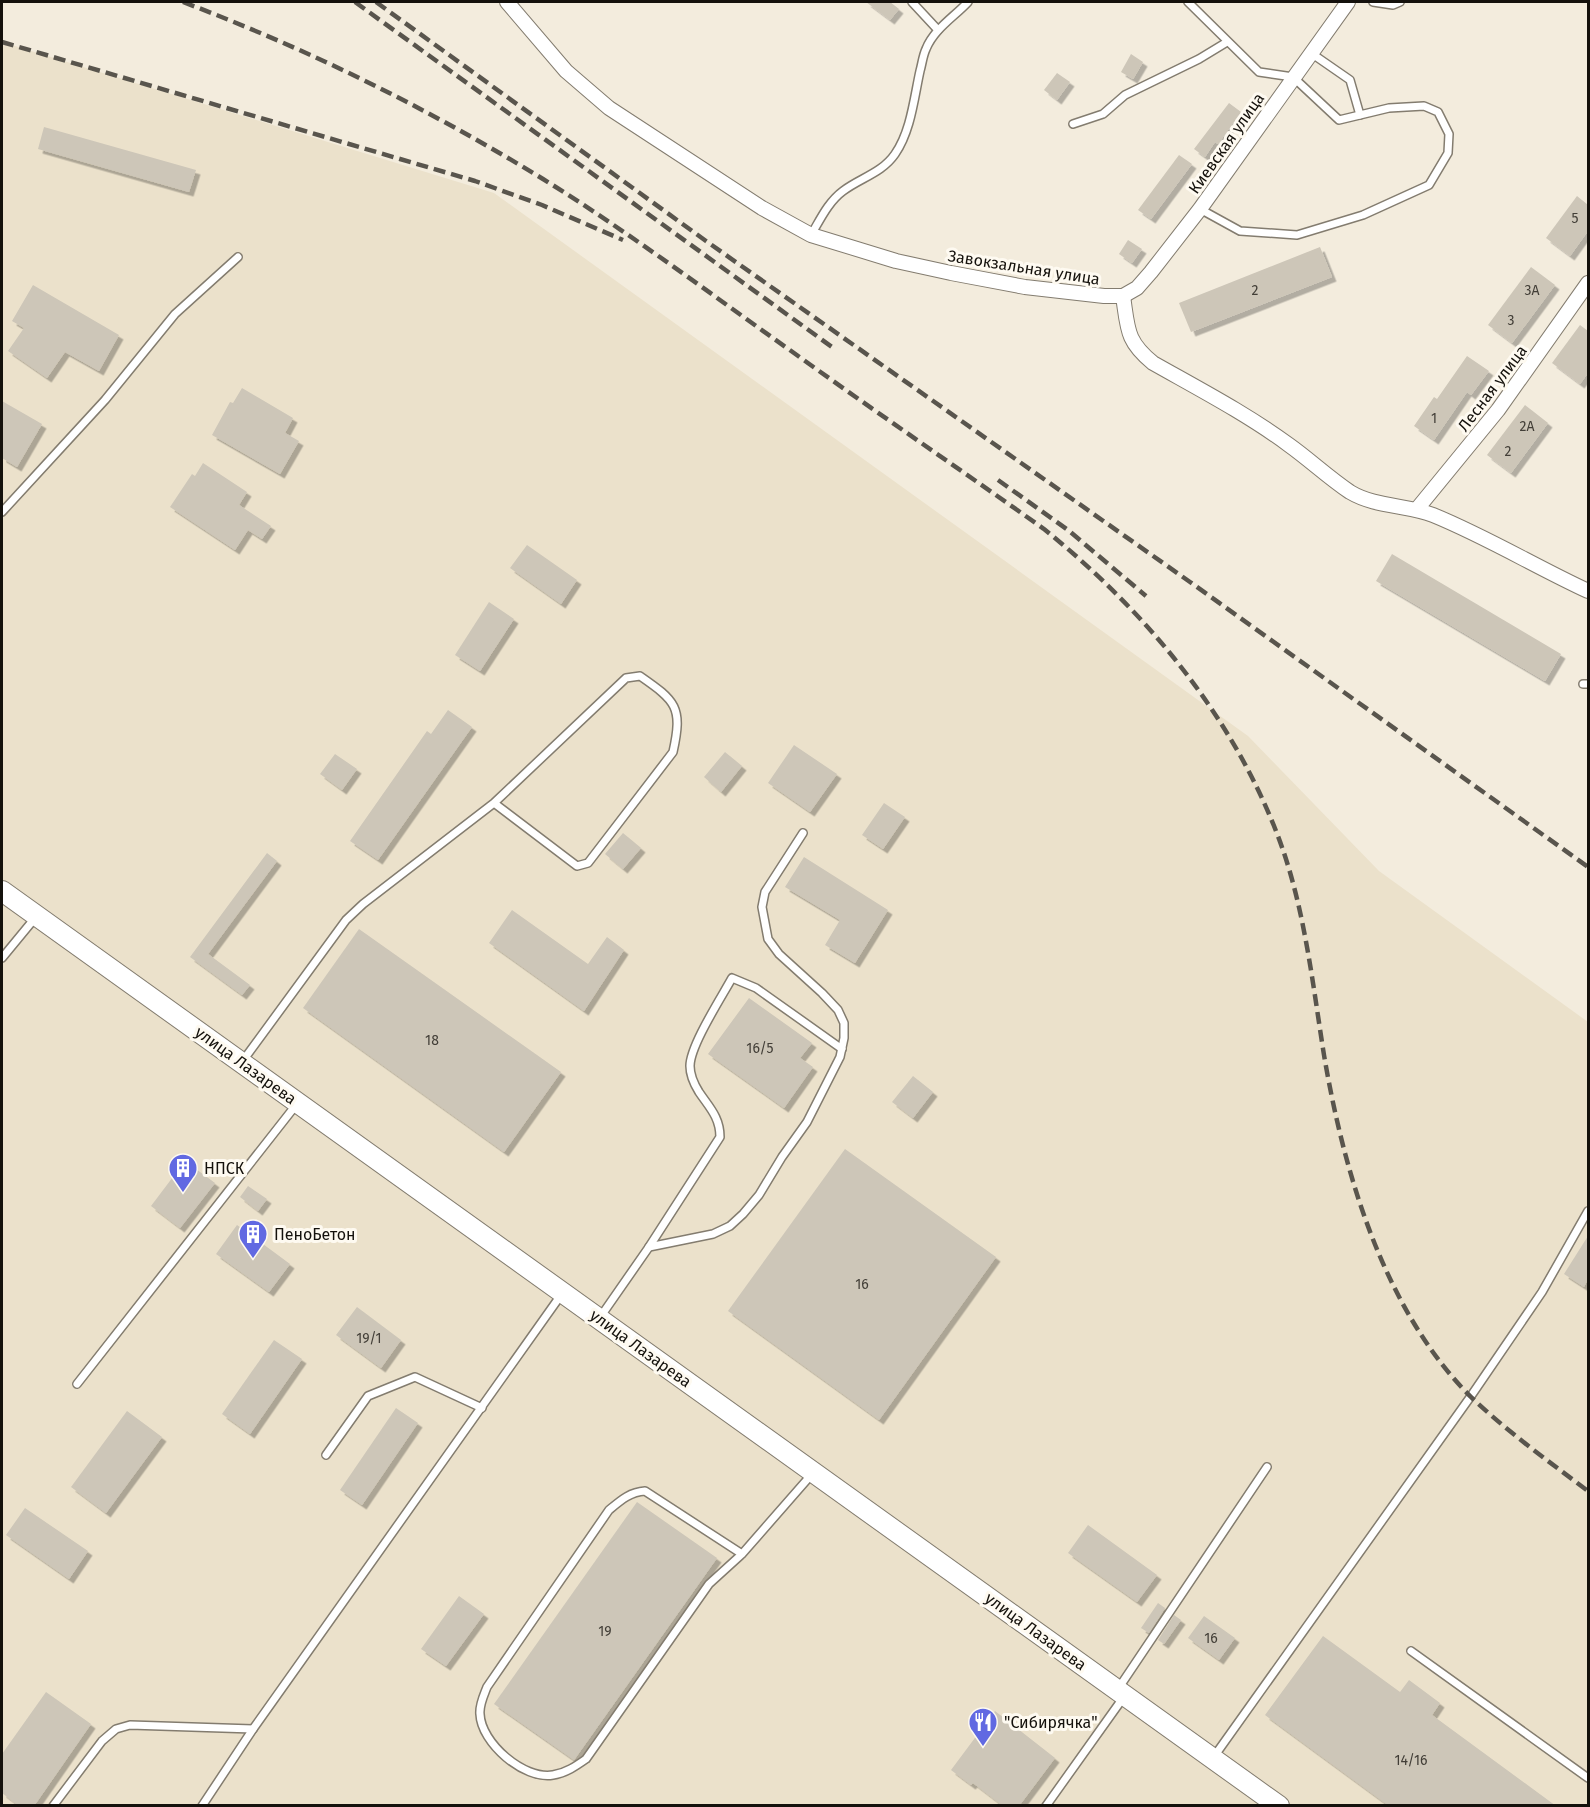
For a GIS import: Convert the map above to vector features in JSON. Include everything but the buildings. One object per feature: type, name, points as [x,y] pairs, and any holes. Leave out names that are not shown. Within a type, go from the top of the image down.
[{"type":"main road","name":"улица Лазарева","points":[[2,891],[1279,1806]]},
{"type":"street","name":"Завокзальная улица","points":[[507,2],[566,71],[609,108],[762,208],[811,236],[896,261],[1024,287],[1123,296]]},
{"type":"street","name":"Киевская улица","points":[[1123,296],[1137,288],[1200,209],[1348,2]]},
{"type":"street","name":"Лесная улица","points":[[1417,509],[1498,410],[1588,283]]},
{"type":"street","points":[[1123,296],[1130,337],[1138,351],[1153,363],[1288,444],[1352,493],[1372,501],[1417,509],[1470,531],[1588,591]]},
{"type":"lane","points":[[912,2],[938,30]]},
{"type":"lane","points":[[811,236],[825,211],[843,191],[887,165],[895,154],[903,140],[909,121],[925,50],[938,30],[968,2]]},
{"type":"lane","points":[[1373,2],[1393,5],[1400,2]]},
{"type":"lane","points":[[1194,3],[1227,42],[1259,72],[1293,77],[1339,120],[1389,108],[1424,106],[1438,112],[1449,134],[1448,153],[1429,186],[1364,215],[1297,235],[1240,231],[1200,209]]},
{"type":"lane","points":[[1073,124],[1103,114],[1125,95],[1199,59],[1227,42]]},
{"type":"lane","points":[[1311,53],[1350,80],[1360,115]]},
{"type":"lane","points":[[2,512],[105,400],[175,314],[238,257]]},
{"type":"lane","points":[[242,1062],[346,920],[363,904],[494,803],[626,678],[640,676],[665,693],[678,711],[678,731],[673,752],[588,863],[577,866],[494,803]]},
{"type":"lane","points":[[649,1247],[713,1234],[730,1226],[743,1214],[759,1195],[807,1122],[840,1058],[844,1023],[838,1010],[779,954],[768,939],[762,907],[765,892],[803,833]]},
{"type":"lane","points":[[2,958],[37,916]]},
{"type":"lane","points":[[600,1318],[720,1137],[720,1127],[716,1116],[699,1092],[692,1078],[690,1066],[692,1052],[732,978],[756,988],[842,1048]]},
{"type":"lane","points":[[77,1384],[298,1102]]},
{"type":"lane","points":[[1213,1758],[1471,1396],[1542,1292],[1588,1211]]},
{"type":"lane","points":[[202,1806],[562,1293]]},
{"type":"lane","points":[[326,1455],[368,1396],[415,1377],[482,1408]]},
{"type":"lane","points":[[1046,1806],[1267,1467]]},
{"type":"lane","points":[[742,1554],[645,1491],[634,1492],[623,1498],[609,1510],[488,1687],[483,1697],[480,1714],[484,1731],[494,1747],[519,1766],[535,1774],[551,1776],[572,1769],[586,1759],[709,1584],[742,1554],[813,1472]]},
{"type":"lane","points":[[1411,1651],[1588,1778]]},
{"type":"lane","points":[[53,1806],[102,1741],[116,1729],[130,1725],[254,1729]]},
{"type":"shaded area","points":[[2,42],[494,193],[1248,736],[1379,871],[1588,1022],[1588,1805],[2,1805]]},
{"type":"railway","points":[[183,2],[322,60],[412,104],[543,179],[670,264],[856,398],[1044,529],[1080,560],[1149,628],[1180,665],[1234,744],[1257,787],[1276,831],[1294,885],[1300,913],[1332,1100],[1343,1146],[1372,1238],[1392,1282],[1415,1324],[1441,1363],[1472,1398],[1514,1434],[1588,1491]]},
{"type":"railway","points":[[355,2],[832,347]]},
{"type":"railway","points":[[376,2],[706,241],[1190,582],[1588,867]]},
{"type":"railway","points":[[2,42],[475,181],[542,205],[623,240]]},
{"type":"railway","points":[[998,480],[1068,530],[1146,596]]},
{"type":"place","name":"НПСК","points":[[183,1194]]},
{"type":"place","name":"ПеноБетон","points":[[253,1260]]},
{"type":"place","name":"\"Сибирячка\"","points":[[983,1748]]}]
